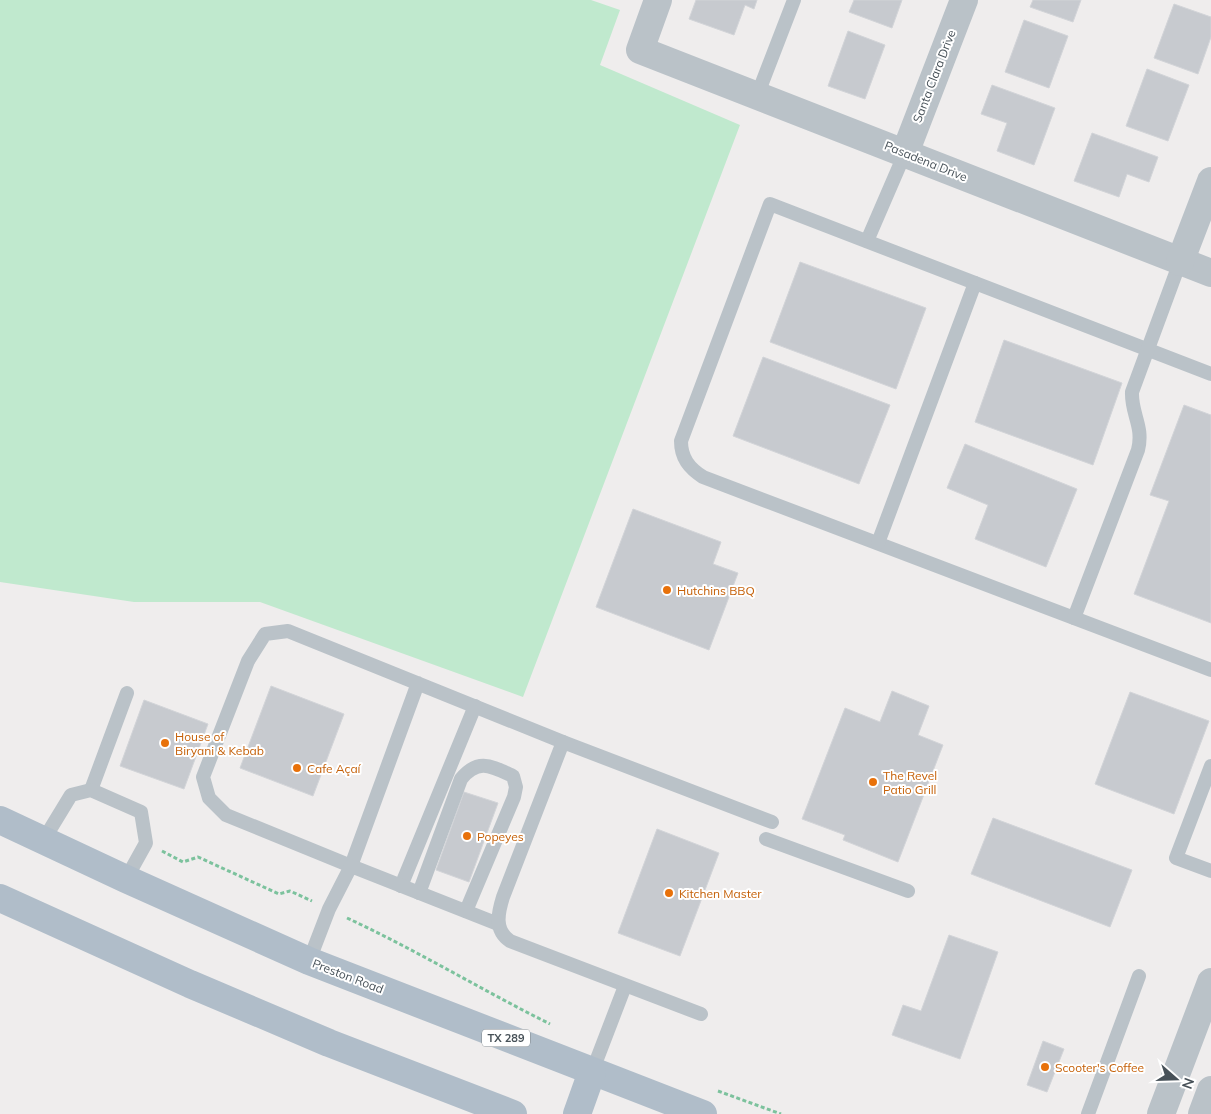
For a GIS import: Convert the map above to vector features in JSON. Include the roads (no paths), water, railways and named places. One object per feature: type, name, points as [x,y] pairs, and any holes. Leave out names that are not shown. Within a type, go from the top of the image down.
[{"type":"main road","name":"Preston Road","points":[[0,820],[309,961],[703,1114]]},
{"type":"main road","points":[[0,898],[190,984],[329,1044],[513,1114]]},
{"type":"main road","points":[[576,1114],[592,1072]]},
{"type":"street","name":"Pasadena Drive","points":[[658,0],[640,50],[1211,274]]},
{"type":"street","name":"Santa Clara Drive","points":[[905,153],[964,0]]},
{"type":"street","points":[[1180,262],[1211,181]]},
{"type":"street","points":[[1161,1114],[1211,982]]},
{"type":"street","points":[[1202,1114],[1211,1090]]},
{"type":"lane","points":[[757,96],[794,0]]},
{"type":"lane","points":[[867,241],[905,153]]},
{"type":"lane","points":[[1211,374],[770,204],[683,431],[681,447],[684,458],[689,466],[703,477],[1211,670]]},
{"type":"lane","points":[[1074,618],[1138,450],[1141,433],[1132,400],[1132,392],[1180,262]]},
{"type":"lane","points":[[878,543],[975,283]]},
{"type":"lane","points":[[498,924],[226,815],[208,798],[203,777],[248,661],[265,634],[288,631],[563,742],[772,822]]},
{"type":"lane","points":[[309,961],[329,909],[351,866],[418,683]]},
{"type":"lane","points":[[91,790],[127,693]]},
{"type":"lane","points":[[401,886],[475,706]]},
{"type":"lane","points":[[563,742],[502,897],[498,913],[498,924],[504,938],[624,986],[701,1014]]},
{"type":"lane","points":[[419,893],[461,780],[469,769],[484,764],[507,773],[513,776],[516,787],[514,797],[466,912]]},
{"type":"lane","points":[[1211,766],[1176,858],[1211,871]]},
{"type":"lane","points":[[43,840],[71,795],[91,790],[141,812],[146,843],[126,879]]},
{"type":"lane","points":[[766,839],[908,891]]},
{"type":"lane","points":[[1088,1114],[1139,976]]},
{"type":"lane","points":[[592,1072],[624,986]]},
{"type":"place","name":"Hutchins BBQ","points":[[667,590]]},
{"type":"place","name":"House of Biryani & Kebab","points":[[165,743]]},
{"type":"place","name":"Cafe Açaí","points":[[297,768]]},
{"type":"place","name":"The Revel Patio Grill","points":[[873,782]]},
{"type":"place","name":"Popeyes","points":[[467,836]]},
{"type":"place","name":"Kitchen Master","points":[[669,893]]},
{"type":"place","name":"Scooter's Coffee","points":[[1045,1067]]}]
